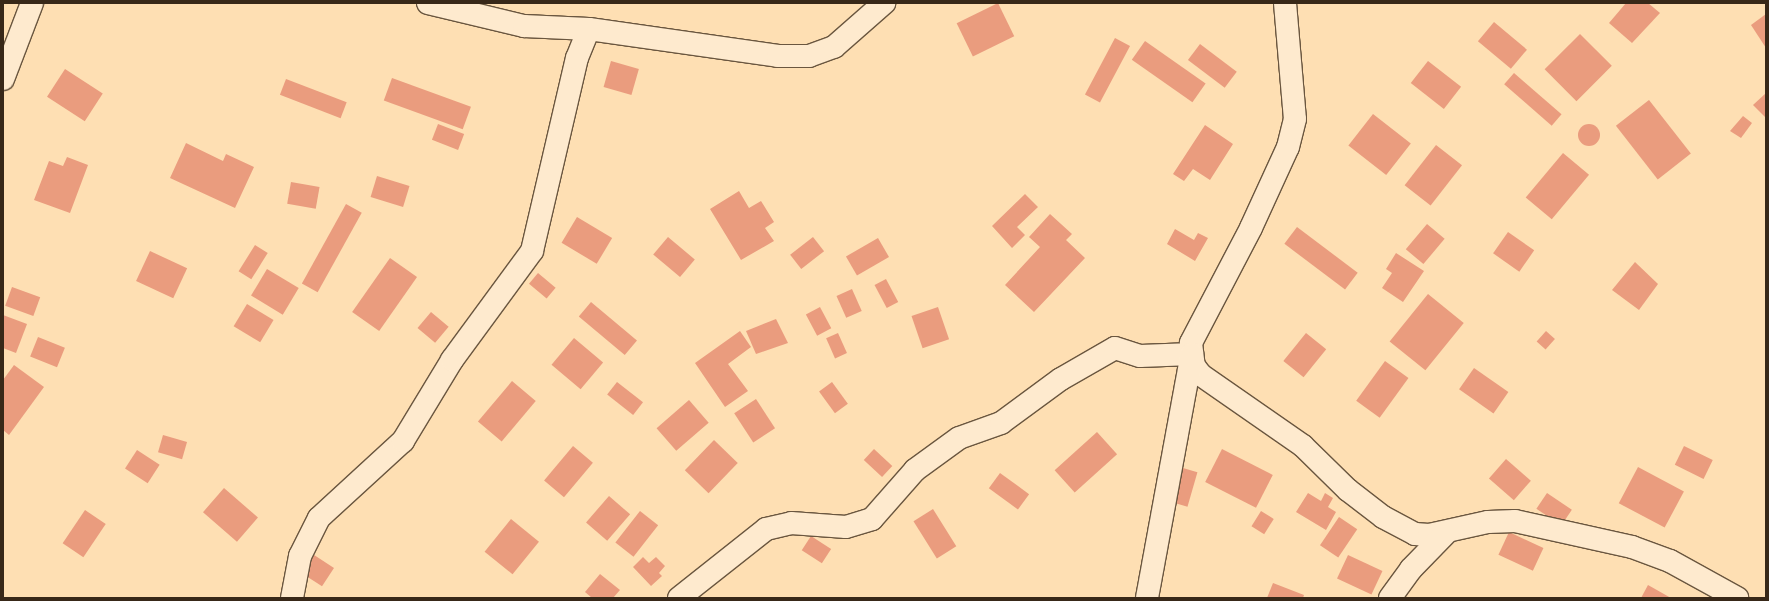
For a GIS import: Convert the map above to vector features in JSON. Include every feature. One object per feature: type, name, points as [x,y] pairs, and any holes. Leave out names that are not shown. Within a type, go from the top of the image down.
[{"type":"street","points":[[3,79],[32,3]]},
{"type":"street","points":[[428,3],[524,26],[589,29],[778,56],[809,56],[834,47],[884,3]]},
{"type":"street","points":[[1147,598],[1192,354],[1191,343],[1288,147],[1295,119],[1285,3]]},
{"type":"street","points":[[292,598],[300,556],[319,518],[402,441],[429,404],[452,360],[532,251],[577,58],[589,29]]},
{"type":"street","points":[[679,598],[766,529],[791,523],[846,527],[872,519],[915,470],[959,438],[1002,423],[1061,379],[1115,348],[1140,356],[1192,354]]},
{"type":"street","points":[[1192,354],[1201,375],[1303,446],[1348,490],[1383,517],[1415,534],[1447,532],[1488,522],[1515,521],[1582,535],[1670,561],[1737,598]]},
{"type":"street","points":[[1390,598],[1411,568],[1447,532]]},
{"type":"building","points":[[998,3],[1014,36],[973,56],[957,23]]},
{"type":"building","points":[[1626,3],[1648,3],[1660,13],[1632,43],[1609,23]]},
{"type":"building","points":[[1766,14],[1766,48],[1751,25]]},
{"type":"building","points":[[1494,22],[1527,50],[1511,69],[1478,41]]},
{"type":"building","points":[[1580,34],[1612,66],[1576,101],[1545,69]]},
{"type":"building","points":[[1115,38],[1130,46],[1100,102],[1085,95]]},
{"type":"building","points":[[1145,41],[1206,83],[1192,102],[1132,60]]},
{"type":"building","points":[[1200,44],[1237,72],[1225,88],[1188,60]]},
{"type":"building","points":[[611,61],[639,69],[631,95],[604,87]]},
{"type":"building","points":[[1428,61],[1461,87],[1444,109],[1411,83]]},
{"type":"building","points":[[65,69],[103,94],[85,121],[47,97]]},
{"type":"building","points":[[1514,73],[1562,114],[1552,126],[1504,84]]},
{"type":"building","points":[[392,78],[471,107],[463,129],[384,101]]},
{"type":"building","points":[[286,79],[347,102],[341,118],[280,95]]},
{"type":"building","points":[[1766,93],[1766,118],[1753,105]]},
{"type":"building","points":[[1649,100],[1691,154],[1658,179],[1616,126]]},
{"type":"building","points":[[1373,114],[1411,144],[1386,175],[1348,146]]},
{"type":"building","points":[[1743,116],[1752,123],[1741,138],[1730,131]]},
{"type":"building","points":[[438,124],[464,134],[458,150],[432,140]]},
{"type":"building","points":[[1589,124],[1597,127],[1600,135],[1597,143],[1589,146],[1581,143],[1578,135],[1581,127]]},
{"type":"building","points":[[1205,125],[1233,144],[1210,180],[1193,169],[1184,181],[1173,174]]},
{"type":"building","points":[[186,143],[223,161],[226,154],[254,167],[235,208],[170,178]]},
{"type":"building","points":[[1436,145],[1462,165],[1431,206],[1405,185]]},
{"type":"building","points":[[1563,153],[1589,175],[1552,219],[1526,197]]},
{"type":"building","points":[[67,157],[88,165],[70,213],[34,200],[49,161],[63,166]]},
{"type":"building","points":[[377,176],[410,186],[403,207],[371,197]]},
{"type":"building","points":[[291,182],[320,187],[316,209],[287,204]]},
{"type":"building","points":[[739,191],[749,208],[761,201],[774,222],[765,228],[774,241],[741,260],[710,209]]},
{"type":"building","points":[[1025,194],[1038,207],[1017,227],[1025,235],[1012,248],[992,226]]},
{"type":"building","points":[[346,204],[362,213],[318,292],[302,284]]},
{"type":"building","points":[[1050,214],[1072,234],[1066,240],[1085,258],[1034,312],[1005,285],[1040,247],[1029,237]]},
{"type":"building","points":[[577,217],[612,238],[597,264],[562,243]]},
{"type":"building","points":[[1427,224],[1445,239],[1423,264],[1406,249]]},
{"type":"building","points":[[1297,227],[1358,273],[1345,290],[1284,244]]},
{"type":"building","points":[[1175,229],[1194,240],[1198,233],[1208,238],[1195,261],[1167,244]]},
{"type":"building","points":[[1508,232],[1534,250],[1519,272],[1493,253]]},
{"type":"building","points":[[668,237],[695,259],[680,277],[653,255]]},
{"type":"building","points":[[813,237],[824,251],[801,269],[790,255]]},
{"type":"building","points":[[878,238],[889,257],[857,276],[846,256]]},
{"type":"building","points":[[255,245],[268,253],[251,279],[239,271]]},
{"type":"building","points":[[150,251],[187,268],[173,298],[136,281]]},
{"type":"building","points":[[1396,253],[1424,271],[1403,302],[1382,288],[1392,273],[1386,269]]},
{"type":"building","points":[[390,258],[417,277],[379,331],[352,312]]},
{"type":"building","points":[[1635,262],[1658,284],[1639,310],[1612,290]]},
{"type":"building","points":[[267,269],[299,288],[283,315],[251,296]]},
{"type":"building","points":[[538,273],[556,288],[547,299],[529,284]]},
{"type":"building","points":[[886,279],[898,302],[887,308],[875,285]]},
{"type":"building","points":[[12,287],[40,297],[33,316],[5,306]]},
{"type":"building","points":[[852,289],[862,311],[846,318],[836,296]]},
{"type":"building","points":[[1428,294],[1464,323],[1425,370],[1390,341]]},
{"type":"building","points":[[591,302],[637,341],[625,355],[579,317]]},
{"type":"building","points":[[247,304],[274,320],[260,342],[234,326]]},
{"type":"building","points":[[820,307],[831,328],[817,336],[806,315]]},
{"type":"building","points":[[938,307],[949,339],[923,348],[912,316]]},
{"type":"building","points":[[431,312],[449,327],[435,343],[418,328]]},
{"type":"building","points":[[3,315],[27,324],[16,353],[3,348]]},
{"type":"building","points":[[776,319],[788,343],[756,354],[746,331]]},
{"type":"building","points":[[740,331],[751,347],[728,364],[748,391],[725,407],[695,363]]},
{"type":"building","points":[[1546,331],[1555,339],[1546,349],[1537,341]]},
{"type":"building","points":[[838,333],[847,353],[835,358],[826,338]]},
{"type":"building","points":[[1306,333],[1326,349],[1304,377],[1283,361]]},
{"type":"building","points":[[38,337],[65,348],[57,367],[30,356]]},
{"type":"building","points":[[574,338],[603,362],[581,389],[552,365]]},
{"type":"building","points":[[1385,361],[1408,378],[1380,418],[1356,401]]},
{"type":"building","points":[[14,365],[44,387],[9,435],[3,430],[3,380]]},
{"type":"building","points":[[1474,368],[1508,392],[1493,413],[1459,389]]},
{"type":"building","points":[[512,381],[536,401],[502,442],[478,422]]},
{"type":"building","points":[[617,382],[643,402],[633,415],[607,395]]},
{"type":"building","points":[[832,382],[848,404],[835,413],[819,391]]},
{"type":"building","points":[[756,399],[775,428],[753,443],[734,413]]},
{"type":"building","points":[[689,400],[709,423],[676,451],[657,428]]},
{"type":"building","points":[[1097,432],[1117,454],[1075,492],[1055,470]]},
{"type":"building","points":[[163,435],[187,442],[182,459],[158,452]]},
{"type":"building","points":[[714,440],[738,463],[709,493],[685,470]]},
{"type":"building","points":[[573,446],[593,463],[564,497],[544,480]]},
{"type":"building","points":[[1684,446],[1713,460],[1704,479],[1675,465]]},
{"type":"building","points":[[874,449],[892,466],[882,477],[864,460]]},
{"type":"building","points":[[1222,449],[1273,475],[1256,508],[1205,482]]},
{"type":"building","points":[[137,450],[160,465],[148,483],[125,468]]},
{"type":"building","points":[[1506,459],[1531,481],[1514,500],[1489,479]]},
{"type":"building","points":[[1638,467],[1684,491],[1665,528],[1619,503]]},
{"type":"building","points":[[1183,468],[1197,472],[1187,507],[1173,503]]},
{"type":"building","points":[[1000,473],[1029,494],[1018,510],[989,488]]},
{"type":"building","points":[[224,488],[258,518],[237,542],[203,512]]},
{"type":"building","points":[[1308,493],[1321,501],[1325,493],[1333,498],[1328,507],[1336,512],[1326,530],[1296,512]]},
{"type":"building","points":[[1547,493],[1572,510],[1561,526],[1536,509]]},
{"type":"building","points":[[609,496],[630,514],[607,541],[586,522]]},
{"type":"building","points":[[933,509],[956,546],[937,559],[913,521]]},
{"type":"building","points":[[85,510],[106,524],[83,557],[63,543]]},
{"type":"building","points":[[640,511],[658,525],[633,557],[615,543]]},
{"type":"building","points":[[1261,511],[1274,519],[1264,534],[1251,526]]},
{"type":"building","points":[[1339,517],[1357,529],[1338,557],[1320,545]]},
{"type":"building","points":[[511,519],[539,542],[513,574],[485,552]]},
{"type":"building","points":[[1509,532],[1543,548],[1533,571],[1498,555]]},
{"type":"building","points":[[811,536],[831,549],[822,563],[802,550]]},
{"type":"building","points":[[308,551],[334,568],[322,586],[296,569]]},
{"type":"building","points":[[1348,555],[1382,571],[1371,595],[1337,579]]},
{"type":"building","points":[[643,557],[649,563],[656,557],[665,566],[659,573],[662,576],[651,586],[633,567]]},
{"type":"building","points":[[600,574],[620,590],[613,598],[592,598],[585,592]]},
{"type":"building","points":[[1273,583],[1304,595],[1303,598],[1267,598]]},
{"type":"building","points":[[1648,585],[1671,598],[1641,598]]}]
